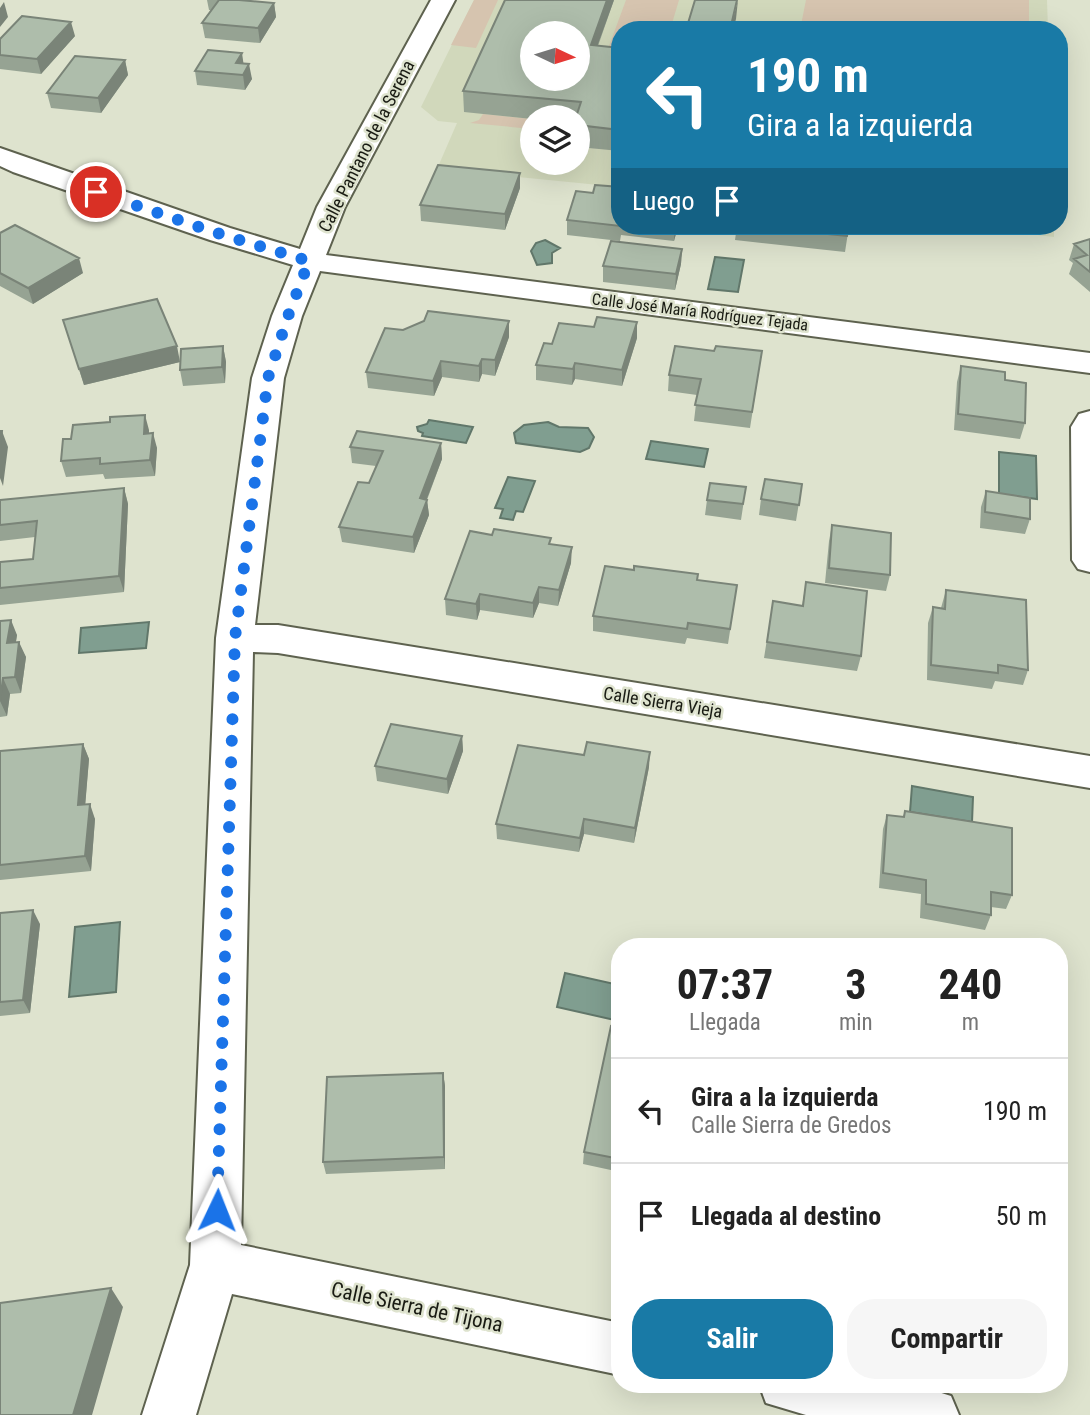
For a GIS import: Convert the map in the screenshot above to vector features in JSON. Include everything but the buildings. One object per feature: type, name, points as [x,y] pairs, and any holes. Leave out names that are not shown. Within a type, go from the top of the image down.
[{"type":"street","name":"Calle Pantano de la Serena","points":[[169,1415],[215,1265],[235,638],[268,378],[288,316],[331,207],[443,0]]},
{"type":"street","name":"Calle José María Rodríguez Tejada","points":[[0,156],[220,234],[309,261],[1090,363]]},
{"type":"street","points":[[1090,421],[1087,427],[1090,560]]},
{"type":"street","name":"Calle Sierra Vieja","points":[[235,638],[278,639],[1090,772]]},
{"type":"street","name":"Calle Sierra de Tijona","points":[[215,1265],[611,1347]]},
{"type":"street","points":[[828,1393],[932,1415]]},
{"type":"shaded area","points":[[474,0],[1047,0],[1048,21],[611,21],[611,186],[437,169],[457,123],[438,121],[421,107]]},
{"type":"shaded area","points":[[474,0],[498,0],[476,48],[451,45]]},
{"type":"shaded area","points":[[626,0],[679,0],[673,21],[618,21]]},
{"type":"shaded area","points":[[806,0],[1029,0],[1029,21],[802,21]]},
{"type":"shaded area","points":[[611,41],[611,66],[602,65]]},
{"type":"shaded area","points":[[483,114],[520,118],[520,128],[470,123],[479,120]]},
{"type":"shaded area","points":[[545,240],[560,248],[552,253],[552,263],[537,265],[531,251],[536,243]]},
{"type":"shaded area","points":[[715,257],[744,260],[738,292],[708,289]]},
{"type":"shaded area","points":[[429,420],[473,427],[466,443],[422,436],[423,433],[418,431],[417,427],[427,424]]},
{"type":"shaded area","points":[[548,422],[559,427],[588,428],[594,437],[589,448],[580,452],[516,443],[514,433],[524,425]]},
{"type":"shaded area","points":[[651,441],[708,449],[704,467],[646,459]]},
{"type":"shaded area","points":[[999,452],[1036,456],[1037,499],[999,494]]},
{"type":"shaded area","points":[[508,477],[535,481],[523,512],[516,511],[513,520],[500,518],[503,509],[495,508]]},
{"type":"shaded area","points":[[149,622],[146,648],[79,653],[81,628]]},
{"type":"shaded area","points":[[912,786],[973,797],[972,822],[910,812]]},
{"type":"shaded area","points":[[120,922],[116,992],[69,997],[75,927]]},
{"type":"shaded area","points":[[565,973],[611,983],[611,1019],[557,1007]]},
{"type":"route","points":[[96,192],[309,261],[268,378],[235,638],[217,1210]]}]
